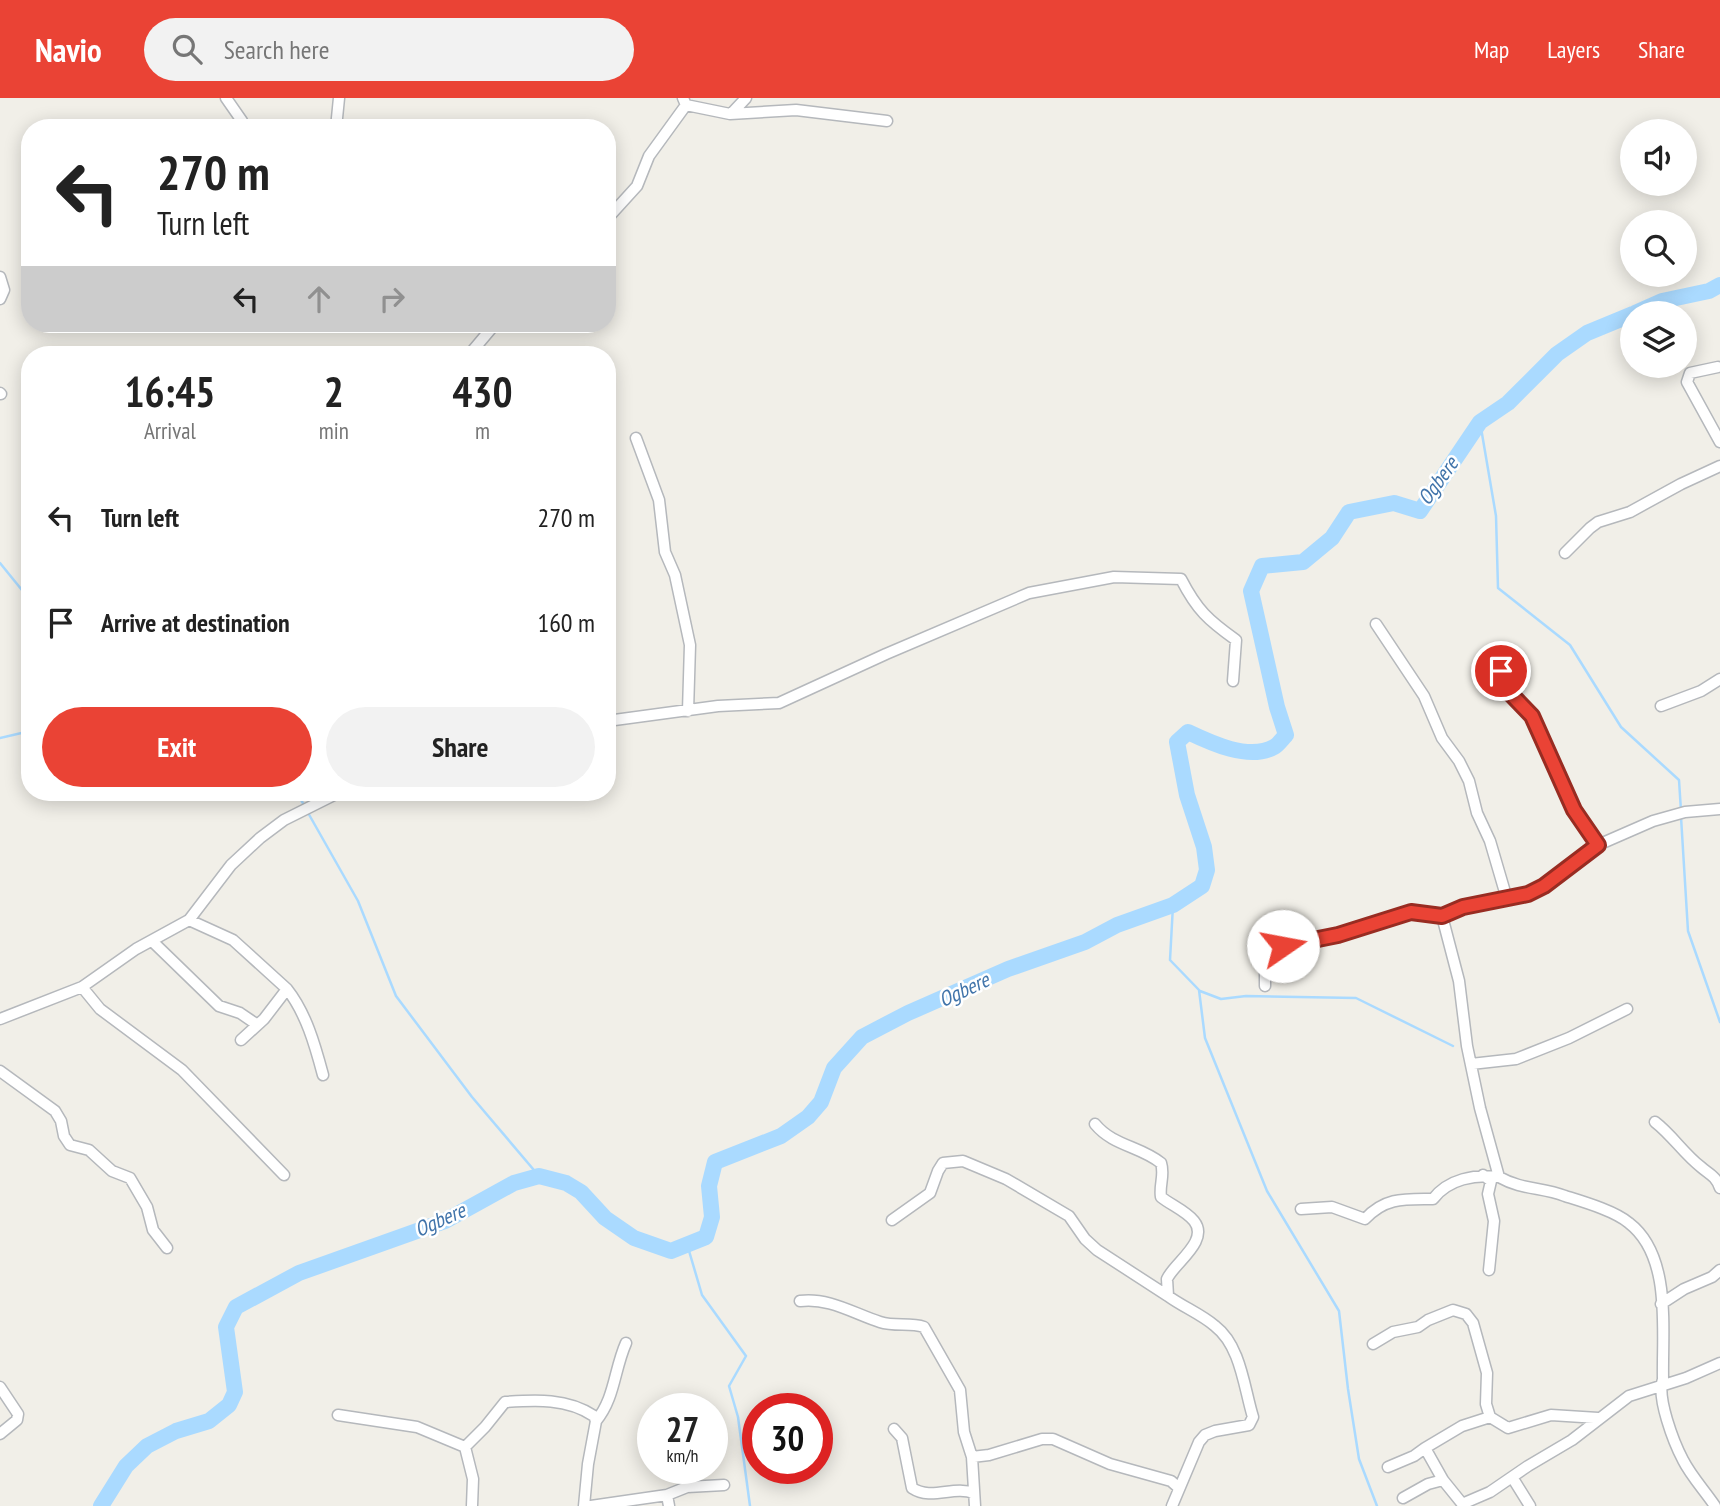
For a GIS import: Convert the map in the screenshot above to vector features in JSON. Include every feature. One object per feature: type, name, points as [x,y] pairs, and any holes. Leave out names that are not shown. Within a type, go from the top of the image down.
[{"type":"street","points":[[226,98],[241,119]]},
{"type":"street","points":[[337,119],[340,98]]},
{"type":"street","points":[[730,114],[746,98]]},
{"type":"street","points":[[616,209],[637,186],[649,156],[685,101],[730,114],[796,110],[887,121]]},
{"type":"street","points":[[0,277],[5,290],[0,299]]},
{"type":"street","points":[[1718,367],[1690,373],[1687,382],[1720,442]]},
{"type":"street","points":[[636,438],[659,500],[665,552],[675,575],[690,645],[688,711]]},
{"type":"street","points":[[1565,553],[1598,522],[1630,512],[1720,466]]},
{"type":"street","points":[[616,719],[718,706],[779,703],[1029,593],[1114,576],[1181,579],[1193,603],[1210,621],[1236,640],[1233,681]]},
{"type":"street","points":[[1376,624],[1423,696],[1442,738],[1460,761],[1469,781],[1477,813],[1490,841],[1507,899]]},
{"type":"street","points":[[1492,658],[1501,671],[1508,691],[1532,716],[1574,810],[1598,845]]},
{"type":"street","points":[[1661,706],[1701,691],[1720,679]]},
{"type":"street","points":[[0,1019],[82,987],[136,949],[189,920],[231,865],[260,838],[284,820],[322,801]]},
{"type":"street","points":[[1265,986],[1265,960],[1269,952],[1283,946],[1338,935],[1411,912],[1442,916],[1463,907],[1528,894],[1544,886],[1598,845],[1653,821],[1720,809]]},
{"type":"street","points":[[1442,916],[1460,981],[1480,1108],[1499,1177]]},
{"type":"street","points":[[189,920],[233,940],[294,997],[310,1034],[323,1075]]},
{"type":"street","points":[[152,941],[219,1006],[240,1013],[256,1024]]},
{"type":"street","points":[[82,987],[100,1009],[183,1070],[284,1175]]},
{"type":"street","points":[[241,1040],[276,1005],[287,989]]},
{"type":"street","points":[[1471,1064],[1516,1059],[1569,1038],[1627,1009]]},
{"type":"street","points":[[0,1071],[55,1111],[70,1145],[89,1150],[112,1171],[130,1178],[147,1207],[153,1230],[167,1248]]},
{"type":"street","points":[[1655,1122],[1717,1179],[1720,1188]]},
{"type":"street","points":[[1095,1124],[1104,1135],[1161,1163],[1161,1197],[1193,1220],[1197,1227],[1196,1242],[1167,1279],[1168,1296]]},
{"type":"street","points":[[892,1220],[930,1193],[943,1163],[963,1161],[1006,1178],[1069,1216],[1097,1250],[1218,1328],[1237,1358],[1253,1417],[1249,1425],[1205,1435],[1199,1442],[1172,1506]]},
{"type":"street","points":[[1483,1175],[1491,1181],[1488,1194],[1494,1221],[1489,1270]]},
{"type":"street","points":[[1301,1209],[1332,1207],[1365,1219],[1374,1208],[1386,1202],[1433,1199],[1440,1190],[1463,1179],[1483,1175],[1499,1177],[1515,1186],[1562,1194],[1628,1222],[1647,1240],[1658,1266],[1663,1379],[1660,1387],[1665,1412],[1683,1460],[1713,1505]]},
{"type":"street","points":[[1661,1304],[1720,1270]]},
{"type":"street","points":[[800,1301],[827,1303],[882,1323],[915,1324],[924,1327],[960,1390],[964,1432],[972,1457],[975,1506]]},
{"type":"street","points":[[1373,1344],[1392,1332],[1418,1327],[1453,1310],[1466,1314],[1473,1323],[1487,1373],[1486,1404],[1490,1417],[1508,1428],[1551,1415],[1598,1418]]},
{"type":"street","points":[[584,1506],[596,1421],[609,1401],[619,1359],[626,1343]]},
{"type":"street","points":[[1424,1447],[1443,1480],[1463,1505],[1490,1492],[1572,1440],[1629,1396],[1660,1387],[1720,1363]]},
{"type":"street","points":[[0,1387],[18,1414],[17,1420],[0,1434]]},
{"type":"street","points":[[465,1447],[505,1402],[537,1401],[575,1405],[594,1416],[596,1421]]},
{"type":"street","points":[[338,1415],[417,1427],[465,1447]]},
{"type":"street","points":[[1388,1467],[1414,1456],[1424,1447],[1462,1426],[1490,1417]]},
{"type":"street","points":[[894,1429],[902,1438],[912,1488],[927,1495],[956,1491],[974,1493]]},
{"type":"street","points":[[972,1457],[989,1455],[1042,1439],[1053,1439],[1110,1464],[1171,1481],[1179,1488]]},
{"type":"street","points":[[465,1447],[473,1479],[472,1506]]},
{"type":"street","points":[[1512,1477],[1530,1506]]},
{"type":"street","points":[[1403,1498],[1443,1480]]},
{"type":"street","points":[[591,1506],[668,1501],[687,1487],[724,1485]]},
{"type":"waterway","name":"Ogbere","points":[[1662,301],[1709,291],[1720,285]]},
{"type":"waterway","name":"Ogbere","points":[[101,1506],[126,1466],[147,1446],[176,1431],[209,1421],[229,1405],[235,1392],[226,1327],[236,1307],[299,1273],[445,1221],[514,1183],[539,1176],[566,1183],[581,1192],[605,1218],[634,1238],[671,1251],[706,1237],[712,1217],[709,1186],[715,1162],[781,1136],[808,1117],[821,1102],[834,1068],[862,1037],[908,1013],[1008,969],[1085,942],[1117,925],[1173,905],[1202,886],[1207,870],[1204,847],[1187,795],[1177,742],[1188,732],[1230,749],[1253,752],[1274,747],[1286,735],[1277,707],[1251,591],[1262,566],[1303,562],[1332,538],[1349,512],[1394,503],[1420,511],[1480,422],[1508,403],[1557,354],[1587,333],[1620,319]]},
{"type":"waterway","points":[[1480,422],[1496,516],[1498,588],[1570,645],[1621,727],[1679,780],[1681,811]]},
{"type":"waterway","points":[[0,563],[21,589]]},
{"type":"waterway","points":[[0,738],[21,733]]},
{"type":"waterway","points":[[302,801],[304,805]]},
{"type":"waterway","points":[[307,811],[358,901],[396,996],[472,1097],[539,1176]]},
{"type":"waterway","points":[[1681,817],[1688,931],[1720,1022]]},
{"type":"waterway","points":[[1173,905],[1170,960],[1199,990],[1205,1038],[1267,1191],[1339,1311],[1359,1459],[1377,1506]]},
{"type":"waterway","points":[[1200,991],[1221,999],[1246,996],[1356,998],[1453,1046]]},
{"type":"waterway","points":[[687,1244],[702,1295],[746,1356],[729,1386],[738,1417],[750,1506]]},
{"type":"route","points":[[1283,946],[1338,935],[1411,912],[1429,912],[1442,916],[1463,907],[1528,894],[1544,886],[1598,845],[1574,810],[1532,716],[1508,691],[1501,671]]}]
